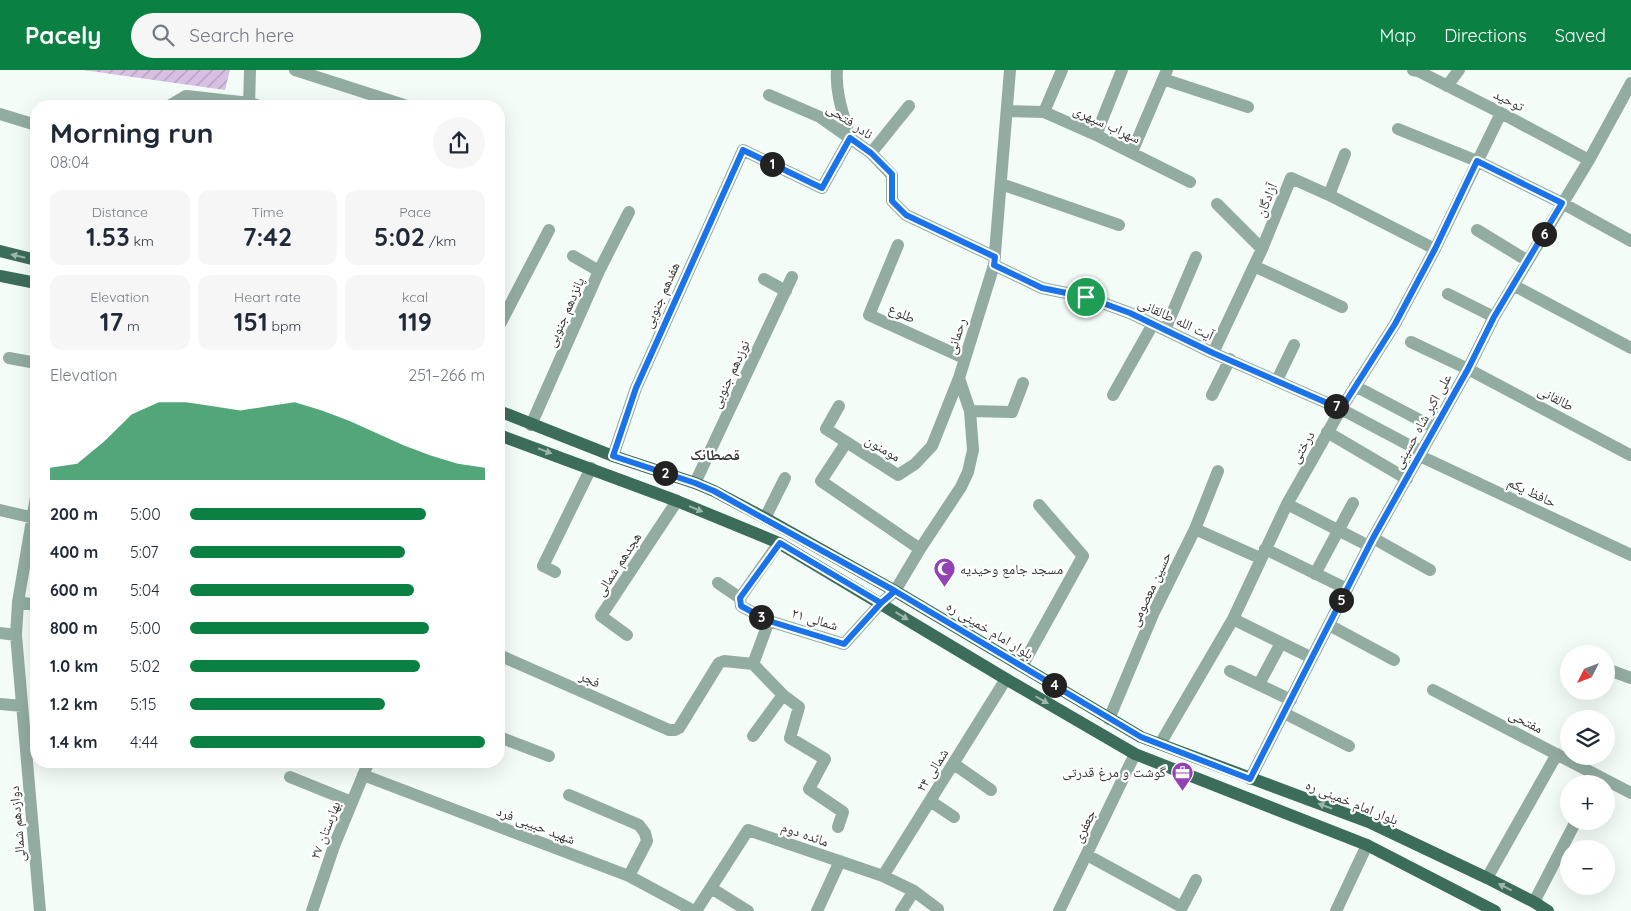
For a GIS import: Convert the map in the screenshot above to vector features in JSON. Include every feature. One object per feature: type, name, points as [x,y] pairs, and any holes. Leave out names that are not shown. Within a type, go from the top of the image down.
[{"type":"main road","points":[[0,251],[30,258]]},
{"type":"main road","points":[[0,276],[30,282]]},
{"type":"main road","name":"بلوار امام خمینی ره","points":[[505,414],[613,456],[714,491],[895,591],[1141,737],[1371,823],[1487,878],[1548,911]]},
{"type":"main road","points":[[505,437],[677,501],[780,543],[1006,679],[1136,754],[1367,845],[1495,911]]},
{"type":"street","points":[[250,70],[253,100]]},
{"type":"street","points":[[295,70],[389,100]]},
{"type":"street","points":[[836,70],[838,96],[850,138]]},
{"type":"street","name":"رحمانی","points":[[959,378],[995,261],[1010,70]]},
{"type":"street","points":[[1044,112],[1062,70]]},
{"type":"street","points":[[1096,135],[1122,70]]},
{"type":"street","name":"توحید","points":[[1417,70],[1589,160]]},
{"type":"street","points":[[1447,86],[1459,70]]},
{"type":"street","points":[[1132,152],[1165,74],[1248,107]]},
{"type":"street","name":"علی اکبر شاه حسینی","points":[[1250,779],[1371,542],[1468,369],[1494,317],[1562,203],[1626,104],[1631,84]]},
{"type":"street","points":[[179,100],[186,96],[216,100]]},
{"type":"street","name":"نادر فتحی","points":[[769,96],[820,117],[871,153],[892,174],[892,201],[906,215]]},
{"type":"street","points":[[871,153],[909,106]]},
{"type":"street","name":"سهراب سپهری","points":[[1007,111],[1044,112],[1132,152],[1190,182]]},
{"type":"street","name":"درختی","points":[[1160,744],[1233,619],[1287,504],[1327,432],[1395,324],[1435,249],[1501,113]]},
{"type":"street","points":[[0,114],[30,123]]},
{"type":"street","points":[[1398,129],[1477,161],[1631,240]]},
{"type":"street","name":"هفدهم جنوبی","points":[[613,456],[636,388],[743,150],[822,188],[850,138]]},
{"type":"street","points":[[1329,195],[1345,154]]},
{"type":"street","name":"آزادگان","points":[[1213,353],[1262,249],[1291,178],[1329,195],[1435,249]]},
{"type":"street","points":[[1001,184],[1119,225]]},
{"type":"street","points":[[1217,204],[1262,249]]},
{"type":"street","name":"پانزدهم جنوبی","points":[[531,425],[599,271],[628,212]]},
{"type":"street","name":"آیت الله طالقانی","points":[[906,215],[995,261],[1042,288],[1086,297],[1130,313],[1213,353],[1341,409]]},
{"type":"street","points":[[505,314],[549,230]]},
{"type":"street","points":[[1477,230],[1528,261]]},
{"type":"street","name":"طلوع","points":[[898,245],[868,315],[964,358]]},
{"type":"street","points":[[573,256],[599,271]]},
{"type":"street","points":[[1113,395],[1159,327],[1196,258]]},
{"type":"street","points":[[1254,266],[1342,307]]},
{"type":"street","name":"نوزدهم جنوبی","points":[[695,483],[792,277]]},
{"type":"street","points":[[764,280],[786,291]]},
{"type":"street","points":[[1513,285],[1631,348]]},
{"type":"street","points":[[1448,294],[1494,317]]},
{"type":"street","name":"طالقانی","points":[[1411,342],[1468,369],[1630,455]]},
{"type":"street","points":[[1277,380],[1294,345]]},
{"type":"street","points":[[9,358],[30,362]]},
{"type":"street","points":[[1212,394],[1230,359]]},
{"type":"street","points":[[881,603],[895,591],[920,549],[961,488],[968,472],[973,450],[970,411],[959,378]]},
{"type":"street","name":"مومنون","points":[[839,406],[826,430],[898,475],[915,464],[932,446],[959,378]]},
{"type":"street","points":[[970,411],[1012,412],[1022,383]]},
{"type":"street","points":[[1355,386],[1435,428]]},
{"type":"street","name":"حافظ یکم","points":[[1341,409],[1421,454],[1631,554]]},
{"type":"street","points":[[1327,432],[1407,479]]},
{"type":"street","points":[[846,443],[821,481],[920,549]]},
{"type":"street","points":[[555,572],[543,566],[590,468]]},
{"type":"street","name":"حسین معصومی","points":[[1109,719],[1154,612],[1195,529],[1218,471]]},
{"type":"street","points":[[765,518],[785,478]]},
{"type":"street","name":"هجدهم شمالی","points":[[627,635],[601,616],[677,501]]},
{"type":"street","points":[[1315,574],[1352,503]]},
{"type":"street","points":[[1287,504],[1338,530],[1371,542],[1430,570]]},
{"type":"street","points":[[1022,666],[1083,556],[1038,505]]},
{"type":"street","points":[[0,510],[30,517]]},
{"type":"street","points":[[1195,529],[1263,553],[1315,574],[1347,590]]},
{"type":"street","points":[[718,583],[740,598],[780,543]]},
{"type":"street","name":"دوازدهم شمالی","points":[[30,552],[18,602],[16,636],[40,911]]},
{"type":"street","name":"۲۱ شمالی","points":[[740,598],[741,606],[769,621],[844,644],[881,603]]},
{"type":"street","points":[[18,602],[30,604]]},
{"type":"street","points":[[1233,619],[1312,658]]},
{"type":"street","points":[[769,621],[754,664],[782,695],[799,707],[790,738],[825,759],[809,789],[843,812],[838,827]]},
{"type":"street","points":[[1329,625],[1394,660]]},
{"type":"street","points":[[0,633],[16,636]]},
{"type":"street","points":[[1258,684],[1281,643]]},
{"type":"street","name":"فجر","points":[[505,658],[669,730],[679,728],[719,663],[724,661],[754,664]]},
{"type":"street","points":[[1230,670],[1291,700]]},
{"type":"street","points":[[1615,672],[1631,678]]},
{"type":"street","name":"۲۴ شمالی","points":[[883,876],[1006,679]]},
{"type":"street","name":"مفتحی","points":[[1434,690],[1631,793]]},
{"type":"street","points":[[753,736],[782,695]]},
{"type":"street","points":[[0,704],[22,706]]},
{"type":"street","points":[[1284,713],[1349,746]]},
{"type":"street","points":[[505,740],[549,756]]},
{"type":"street","name":"جعفری","points":[[1059,911],[1136,754]]},
{"type":"street","points":[[1487,878],[1557,754]]},
{"type":"street","points":[[954,764],[991,790]]},
{"type":"street","name":"بهارستان ۲۷","points":[[312,911],[334,846],[366,768]]},
{"type":"street","name":"شهید حبیبی فرد","points":[[363,775],[629,876],[695,911]]},
{"type":"street","points":[[290,777],[352,802]]},
{"type":"street","points":[[569,795],[639,825],[645,833],[647,841],[629,876]]},
{"type":"street","points":[[930,801],[954,817]]},
{"type":"street","name":"مائده دوم","points":[[695,911],[748,830],[883,876],[914,891],[938,909]]},
{"type":"street","points":[[1534,902],[1571,830]]},
{"type":"street","points":[[1336,911],[1367,845]]},
{"type":"street","points":[[1087,855],[1182,907],[1196,880]]},
{"type":"street","points":[[817,911],[840,861]]},
{"type":"street","points":[[711,888],[748,911]]},
{"type":"street","points":[[901,911],[914,891]]},
{"type":"shaded area","points":[[83,70],[230,70],[225,90]]},
{"type":"place","name":"مسجد جامع وحیدیه","points":[[944,588]]},
{"type":"place","name":"گوشت و مرغ قدرتی","points":[[1182,791]]},
{"type":"district","name":"قصطانک","points":[[715,454]]},
{"type":"route","points":[[1086,297],[1042,288],[994,265],[995,257],[906,215],[892,201],[892,174],[871,153],[850,138],[822,188],[743,150],[636,388],[613,456],[714,491],[895,591],[881,603],[844,644],[769,621],[741,606],[740,598],[780,543],[881,603],[895,591],[1141,737],[1250,779],[1373,538],[1468,369],[1494,317],[1562,203],[1477,161],[1435,249],[1395,324],[1341,409],[1213,353],[1130,313],[1086,297]]}]
